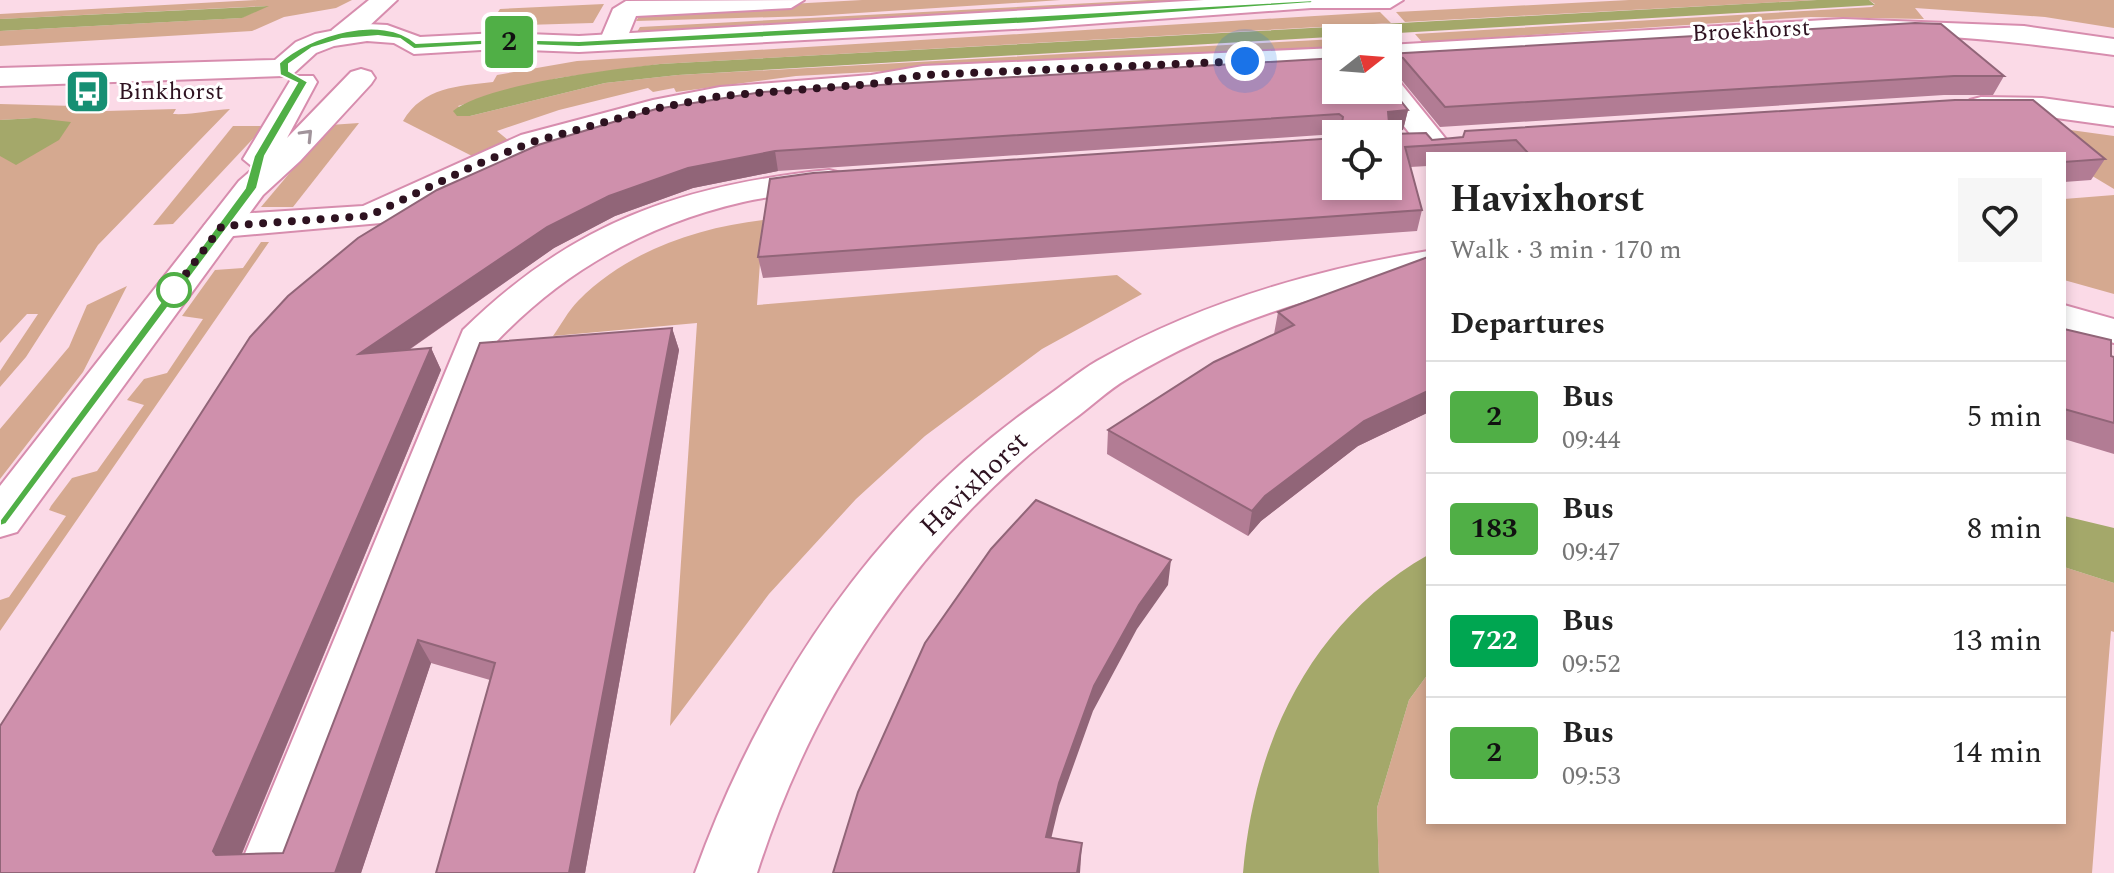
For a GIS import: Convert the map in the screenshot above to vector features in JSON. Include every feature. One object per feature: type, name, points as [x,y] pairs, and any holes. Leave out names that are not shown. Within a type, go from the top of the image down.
[{"type":"street","points":[[251,188],[260,156],[296,67],[342,36],[384,0]]},
{"type":"street","points":[[389,33],[405,11],[405,0]]},
{"type":"street","points":[[613,42],[626,9],[791,0]]},
{"type":"street","points":[[0,77],[141,70],[170,74],[394,64],[489,57],[579,44],[1033,20],[1311,0],[1390,0]]},
{"type":"street","name":"Broekhorst","points":[[1402,52],[1860,25],[1981,30],[2114,47]]},
{"type":"street","points":[[0,520],[251,188],[394,64],[409,39],[389,33],[342,36]]},
{"type":"street","points":[[222,226],[369,216],[473,166],[581,126],[720,96],[871,84],[923,75],[1051,67],[1093,70],[1322,57]]},
{"type":"street","points":[[1402,103],[1434,143]]},
{"type":"street","points":[[1958,106],[2042,107],[2114,117]]},
{"type":"street","points":[[268,873],[477,339],[521,295],[570,262],[658,217],[722,195],[863,178]]},
{"type":"street","name":"Havixhorst","points":[[726,873],[740,829],[807,687],[862,604],[929,523],[1000,452],[1112,370],[1190,329],[1263,303],[1380,269],[1426,262]]},
{"type":"street","points":[[2066,318],[2114,331]]},
{"type":"shaded area","points":[[257,0],[352,0],[336,8],[284,17],[252,31],[0,46],[0,31],[241,18],[267,6],[0,19],[0,14]]},
{"type":"shaded area","points":[[862,0],[1061,0],[811,16],[636,21],[642,12]]},
{"type":"shaded area","points":[[1148,0],[1212,0],[637,32],[640,27]]},
{"type":"shaded area","points":[[1629,0],[1817,0],[1405,22],[1396,12]]},
{"type":"shaded area","points":[[1817,0],[1869,0],[1875,5],[1402,33],[1402,24],[1383,24]]},
{"type":"shaded area","points":[[1869,0],[2114,0],[2114,28],[2045,17],[1915,8],[1924,19],[1811,17],[1422,42],[1415,34],[1872,7],[1875,4]]},
{"type":"shaded area","points":[[604,4],[593,23],[525,25],[529,17],[494,18],[500,9]]},
{"type":"shaded area","points":[[269,6],[242,18],[0,31],[0,19]]},
{"type":"shaded area","points":[[1380,12],[1391,23],[1322,24],[1322,27],[660,64],[558,78],[458,106],[470,116],[605,83],[678,75],[1322,40],[1322,53],[1304,54],[1295,49],[796,76],[676,92],[674,88],[653,92],[648,88],[559,110],[497,131],[508,140],[472,156],[403,121],[421,101],[442,90],[493,82],[497,75],[577,61]]},
{"type":"shaded area","points":[[1322,27],[1322,37],[678,75],[605,83],[470,116],[457,116],[453,111],[469,101],[521,86],[660,64]]},
{"type":"shaded area","points":[[0,104],[74,106],[71,112],[176,109],[173,114],[180,114],[230,109],[98,245],[26,357],[0,387],[0,371],[38,314],[27,314],[0,343],[0,124],[35,118],[0,120]]},
{"type":"shaded area","points":[[35,118],[71,122],[59,140],[16,165],[0,156],[0,120]]},
{"type":"shaded area","points":[[359,123],[293,207],[261,207],[330,125]]},
{"type":"shaded area","points":[[233,126],[265,126],[173,224],[153,225]]},
{"type":"shaded area","points":[[2056,128],[2114,136],[2114,189],[2066,160],[2066,152],[2062,152]]},
{"type":"shaded area","points":[[2114,195],[2114,294],[2066,281],[2066,199]]},
{"type":"shaded area","points":[[763,220],[757,305],[1117,275],[1142,294],[1042,349],[925,436],[856,499],[769,594],[670,726],[697,323],[553,336],[578,301],[618,268],[688,236]]},
{"type":"shaded area","points":[[261,242],[269,242],[0,631],[0,600],[9,597],[66,516],[49,510],[51,506],[72,478],[97,471],[144,405],[127,400],[144,379],[167,373],[203,319],[182,316],[215,270],[243,268]]},
{"type":"shaded area","points":[[127,286],[83,372],[0,479],[0,429],[69,347],[87,305]]},
{"type":"shaded area","points":[[2066,516],[2114,528],[2114,583],[2066,568]]},
{"type":"shaded area","points":[[1426,556],[1426,677],[1409,700],[1377,808],[1379,873],[1243,873],[1249,825],[1260,778],[1275,733],[1295,690],[1321,651],[1351,615],[1387,583]]},
{"type":"shaded area","points":[[2066,568],[2114,583],[2114,632],[2111,631],[2092,873],[1379,873],[1377,808],[1409,700],[1426,677],[1426,824],[2066,824]]},
{"type":"building","points":[[1915,23],[1941,24],[2004,76],[1954,76],[1445,107],[1402,58],[1402,53]]},
{"type":"building","points":[[1322,59],[1322,104],[1402,102],[1408,110],[1388,112],[1389,120],[1342,120],[1339,114],[775,151],[688,168],[609,196],[547,227],[359,354],[431,348],[213,851],[216,855],[283,853],[480,343],[672,328],[569,873],[436,873],[495,663],[418,640],[335,873],[0,873],[0,726],[250,337],[288,296],[358,238],[437,190],[538,145],[656,109],[762,92]]},
{"type":"building","points":[[1955,100],[2033,100],[2105,159],[2066,162],[2066,152],[1527,152],[1516,140],[1405,147],[1422,210],[758,257],[770,179],[813,173],[1322,139],[1322,200],[1402,200],[1402,134],[1426,133],[1432,140],[1463,137],[1465,131]]},
{"type":"building","points":[[1426,258],[1426,392],[1364,421],[1265,496],[1252,511],[1108,430],[1214,362],[1294,325],[1278,312]]},
{"type":"building","points":[[2066,329],[2111,340],[2114,423],[2066,410]]},
{"type":"building","points":[[1036,500],[1171,560],[1139,605],[1094,686],[1059,783],[1046,837],[1082,843],[1077,873],[833,873],[858,792],[925,643],[991,549]]},
{"type":"bus line","name":"2","points":[[0,520],[251,188],[260,156],[303,82],[294,80],[284,72],[284,63],[309,46],[342,36],[378,33],[409,39],[414,46],[498,41],[579,44],[1033,20],[1311,0]]},
{"type":"place","name":"Binkhorst","points":[[87,92]]},
{"type":"route","points":[[174,290],[167,299],[222,226],[369,216],[473,166],[532,142],[581,126],[653,109],[720,96],[871,84],[923,75],[1051,67],[1093,70],[1245,61]]}]
